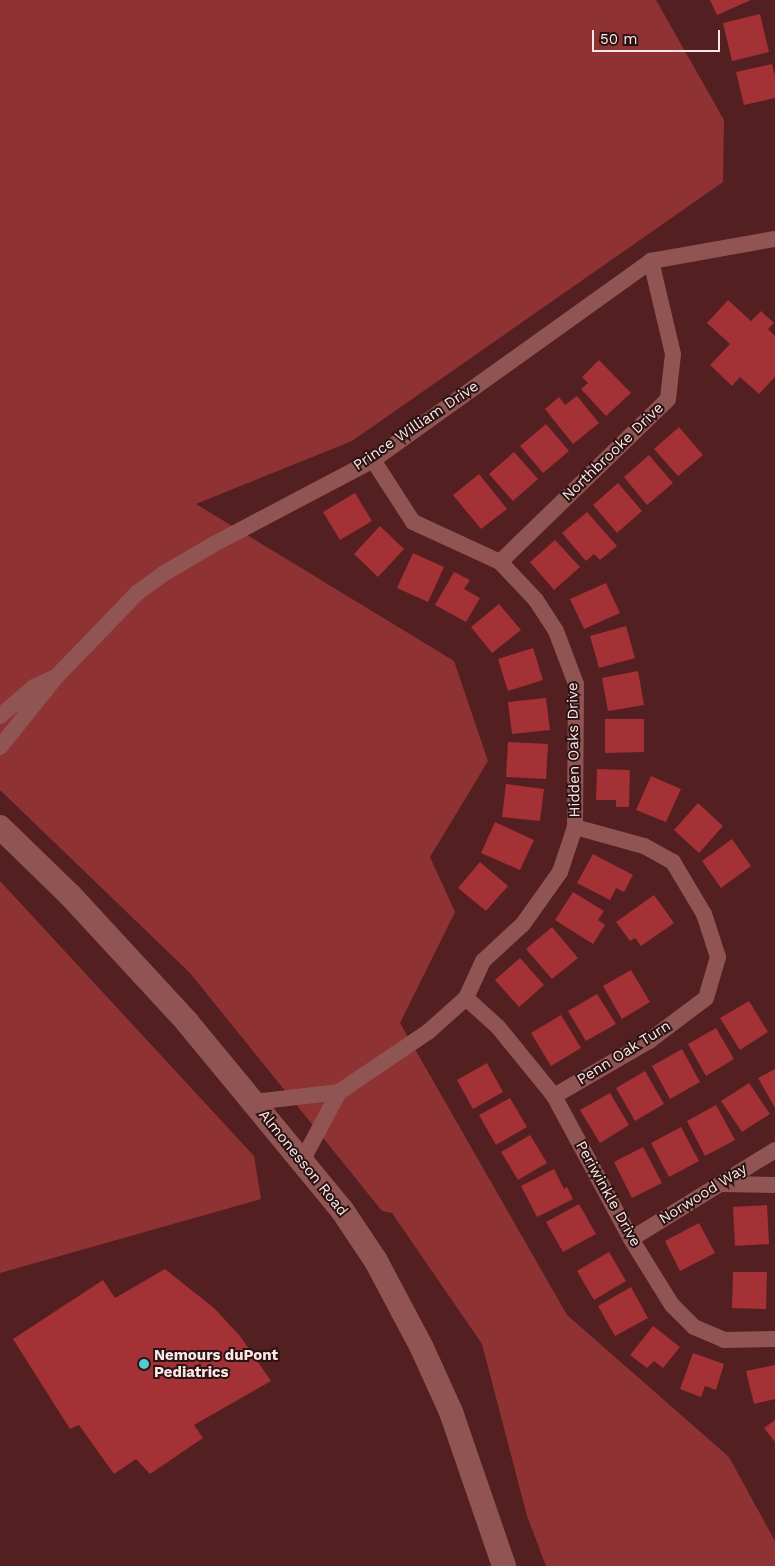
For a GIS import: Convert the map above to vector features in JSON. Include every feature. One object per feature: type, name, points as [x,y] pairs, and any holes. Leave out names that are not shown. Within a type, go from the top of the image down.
[{"type":"main road","name":"Almonesson Road","points":[[0,827],[70,895],[187,1022],[342,1210],[376,1261],[422,1348],[451,1412],[504,1566]]},
{"type":"street","name":"Prince William Drive","points":[[0,747],[56,678],[137,593],[163,574],[214,544],[373,460],[651,261],[775,239]]},
{"type":"street","name":"Northbrooke Drive","points":[[500,562],[668,399],[673,354],[651,261]]},
{"type":"street","name":"Hidden Oaks Drive","points":[[254,1102],[339,1092],[428,1032],[466,998],[483,961],[522,924],[560,872],[575,828],[576,684],[556,631],[536,600],[500,562],[413,522],[373,460]]},
{"type":"street","name":"Prince William Drive","points":[[0,716],[34,687],[56,678]]},
{"type":"street","name":"Penn Oak Turn","points":[[554,1096],[649,1041],[706,998],[718,957],[704,914],[673,862],[644,846],[575,828]]},
{"type":"street","name":"Periwinkle Drive","points":[[466,998],[498,1027],[554,1096],[631,1238],[672,1305],[694,1327],[724,1340],[775,1339]]},
{"type":"street","name":"Hidden Oaks Drive","points":[[302,1161],[339,1092]]},
{"type":"street","name":"Norwood Way","points":[[631,1238],[775,1150]]},
{"type":"street","points":[[720,1184],[775,1185]]},
{"type":"shaded area","points":[[0,0],[656,0],[724,120],[723,182],[352,441],[196,504],[454,661],[488,761],[430,857],[455,912],[400,1023],[567,1315],[729,1457],[775,1541],[775,1566],[546,1566],[527,1516],[482,1344],[392,1213],[382,1211],[190,973],[0,790]]},
{"type":"shaded area","points":[[0,881],[254,1156],[261,1199],[0,1273]]},
{"type":"building","points":[[710,0],[751,0],[717,15]]},
{"type":"building","points":[[760,14],[769,52],[732,61],[723,23]]},
{"type":"building","points":[[772,64],[775,76],[775,98],[744,105],[736,72]]},
{"type":"building","points":[[728,300],[751,321],[761,311],[774,323],[768,329],[775,336],[775,377],[759,394],[740,377],[732,386],[710,365],[730,344],[707,323]]},
{"type":"building","points":[[599,360],[631,393],[606,416],[581,389],[588,383],[582,377]]},
{"type":"building","points":[[577,396],[599,423],[573,444],[545,409],[559,397],[565,405]]},
{"type":"building","points":[[546,424],[569,451],[543,473],[520,446]]},
{"type":"building","points":[[679,427],[703,455],[678,476],[654,449]]},
{"type":"building","points":[[514,452],[538,479],[513,501],[489,474]]},
{"type":"building","points":[[649,455],[673,483],[647,505],[624,477]]},
{"type":"building","points":[[479,474],[507,509],[481,529],[453,495]]},
{"type":"building","points":[[618,483],[642,511],[617,533],[593,505]]},
{"type":"building","points":[[355,493],[372,521],[340,540],[323,512]]},
{"type":"building","points":[[587,512],[617,546],[600,560],[594,554],[586,561],[562,533]]},
{"type":"building","points":[[380,526],[404,549],[378,577],[354,554]]},
{"type":"building","points":[[555,540],[580,567],[554,590],[530,562]]},
{"type":"building","points":[[413,553],[444,567],[428,602],[397,588]]},
{"type":"building","points":[[454,572],[470,580],[464,589],[480,598],[466,622],[435,605]]},
{"type":"building","points":[[606,583],[620,613],[584,629],[570,599]]},
{"type":"building","points":[[499,604],[521,630],[492,653],[471,627]]},
{"type":"building","points":[[626,626],[635,658],[599,668],[590,636]]},
{"type":"building","points":[[533,648],[543,680],[508,691],[498,659]]},
{"type":"building","points":[[638,671],[644,705],[608,711],[602,678]]},
{"type":"building","points":[[546,698],[550,730],[512,734],[508,702]]},
{"type":"building","points":[[605,719],[644,719],[644,752],[605,753]]},
{"type":"building","points":[[508,742],[548,744],[546,779],[506,777]]},
{"type":"building","points":[[597,769],[630,770],[629,807],[616,807],[616,800],[596,800]]},
{"type":"building","points":[[651,776],[681,789],[666,822],[636,810]]},
{"type":"building","points":[[506,784],[544,789],[540,821],[502,817]]},
{"type":"building","points":[[698,803],[723,826],[699,853],[674,830]]},
{"type":"building","points":[[495,822],[534,840],[520,870],[481,853]]},
{"type":"building","points":[[732,839],[751,866],[721,888],[702,861]]},
{"type":"building","points":[[593,854],[633,875],[624,892],[616,888],[610,900],[577,883]]},
{"type":"building","points":[[480,862],[508,886],[486,911],[458,888]]},
{"type":"building","points":[[573,892],[604,911],[598,920],[605,925],[593,944],[555,920]]},
{"type":"building","points":[[654,895],[674,923],[641,946],[635,938],[630,941],[616,922]]},
{"type":"building","points":[[552,927],[578,958],[552,979],[526,949]]},
{"type":"building","points":[[520,958],[544,985],[519,1007],[495,980]]},
{"type":"building","points":[[631,970],[650,1002],[622,1019],[603,986]]},
{"type":"building","points":[[597,994],[616,1024],[586,1041],[568,1011]]},
{"type":"building","points":[[749,1001],[768,1032],[740,1050],[720,1018]]},
{"type":"building","points":[[561,1015],[581,1048],[551,1066],[531,1033]]},
{"type":"building","points":[[716,1028],[734,1059],[706,1076],[688,1044]]},
{"type":"building","points":[[682,1049],[700,1082],[670,1099],[652,1066]]},
{"type":"building","points":[[487,1063],[503,1092],[473,1109],[457,1080]]},
{"type":"building","points":[[775,1069],[775,1108],[758,1078]]},
{"type":"building","points":[[645,1071],[664,1104],[635,1121],[616,1088]]},
{"type":"building","points":[[749,1083],[770,1114],[742,1132],[721,1101]]},
{"type":"building","points":[[610,1093],[629,1125],[600,1143],[580,1110]]},
{"type":"building","points":[[510,1098],[527,1127],[496,1145],[479,1115]]},
{"type":"building","points":[[716,1105],[735,1140],[705,1156],[687,1121]]},
{"type":"building","points":[[681,1127],[699,1161],[669,1177],[651,1143]]},
{"type":"building","points":[[530,1135],[547,1163],[518,1180],[501,1152]]},
{"type":"building","points":[[643,1147],[662,1183],[632,1198],[614,1162]]},
{"type":"building","points":[[554,1169],[564,1189],[567,1187],[573,1199],[537,1217],[521,1186]]},
{"type":"building","points":[[579,1204],[596,1234],[563,1252],[546,1222]]},
{"type":"building","points":[[767,1205],[769,1244],[735,1246],[733,1207]]},
{"type":"building","points":[[699,1223],[715,1253],[680,1271],[665,1241]]},
{"type":"building","points":[[609,1252],[626,1281],[594,1300],[577,1271]]},
{"type":"building","name":"Nemours duPont Pediatrics","points":[[165,1269],[214,1308],[240,1336],[271,1381],[194,1425],[203,1438],[150,1474],[136,1459],[114,1474],[79,1425],[70,1429],[13,1339],[103,1280],[115,1298]]},
{"type":"building","points":[[733,1272],[767,1272],[766,1309],[732,1308]]},
{"type":"building","points":[[631,1287],[648,1318],[615,1336],[598,1306]]},
{"type":"building","points":[[653,1326],[680,1347],[663,1368],[654,1361],[647,1368],[630,1355]]},
{"type":"building","points":[[693,1353],[724,1364],[716,1390],[705,1386],[701,1397],[680,1389]]},
{"type":"building","points":[[775,1365],[775,1399],[754,1404],[746,1371]]},
{"type":"building","points":[[775,1420],[775,1442],[764,1428]]},
{"type":"place","name":"Nemours duPont Pediatrics","points":[[144,1364]]}]
